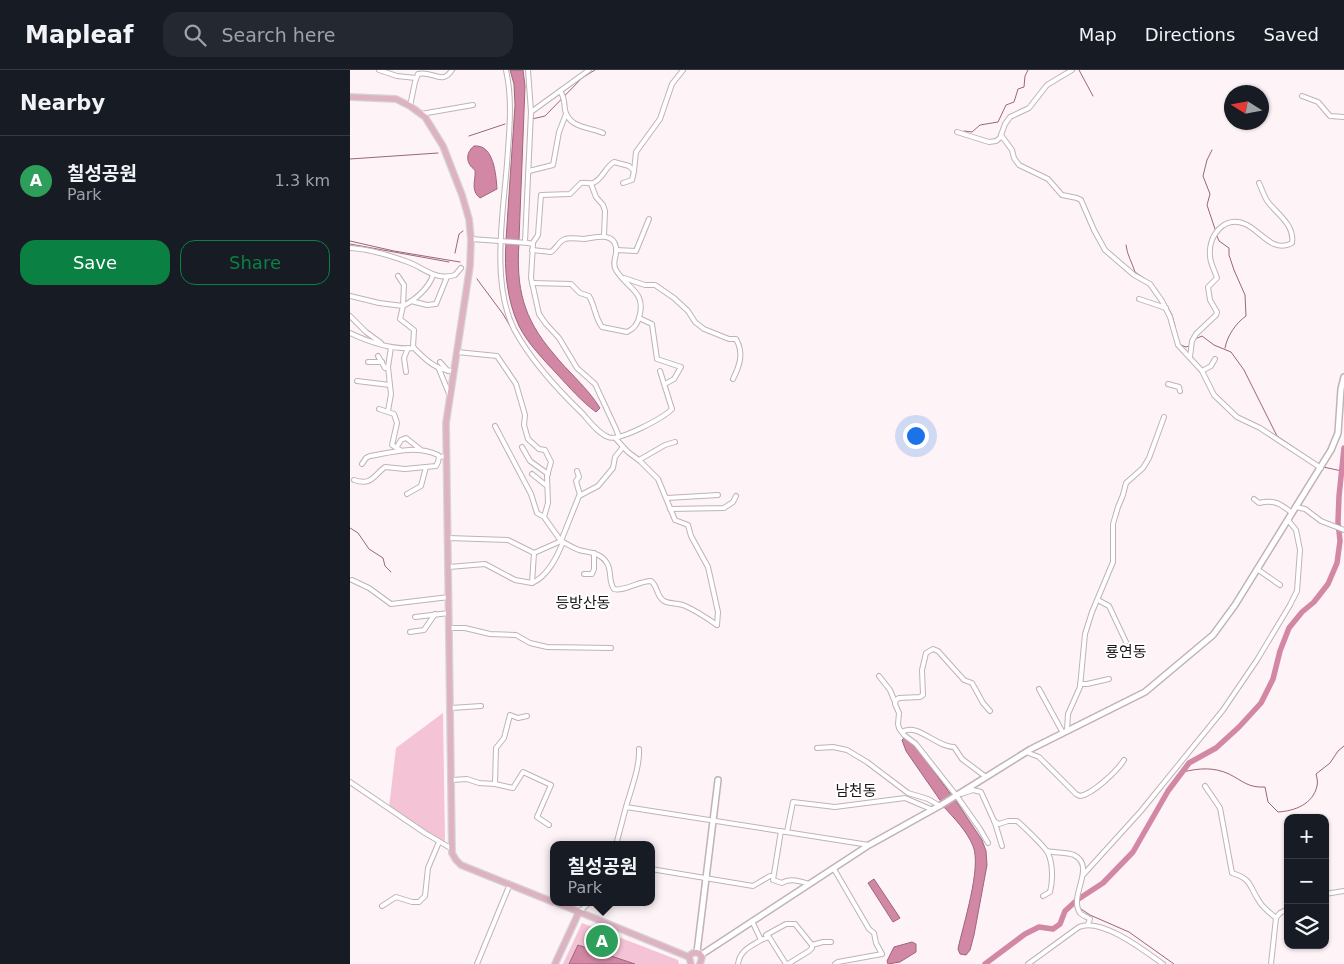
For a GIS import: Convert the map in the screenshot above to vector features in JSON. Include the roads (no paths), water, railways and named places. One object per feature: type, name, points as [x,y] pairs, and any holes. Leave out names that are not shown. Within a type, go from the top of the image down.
[{"type":"main road","points":[[350,97],[391,98],[410,106],[421,114],[436,133],[465,202],[471,239],[470,266],[457,352],[451,371],[446,423],[452,849],[458,863],[550,900]]},
{"type":"main road","points":[[689,957],[691,953],[699,953],[810,885],[869,846],[940,806],[1026,752],[1145,692],[1207,641],[1222,624],[1331,450],[1338,433],[1341,389],[1344,377]]},
{"type":"main road","points":[[700,964],[702,959],[699,953],[718,780]]},
{"type":"main road","points":[[564,906],[689,957]]},
{"type":"main road","points":[[555,964],[579,912]]},
{"type":"main road","points":[[689,957],[691,964]]},
{"type":"street","points":[[379,70],[397,76],[416,78]]},
{"type":"street","points":[[410,106],[418,74],[424,73],[446,77],[452,70]]},
{"type":"street","points":[[506,70],[510,92],[510,118],[502,241],[502,285],[509,316],[517,332],[538,363],[575,407],[605,436],[617,438],[661,418],[672,409],[660,370]]},
{"type":"street","points":[[525,242],[531,112],[528,70]]},
{"type":"street","points":[[531,112],[589,70]]},
{"type":"street","points":[[623,183],[632,180],[636,152],[660,120],[672,84],[683,70]]},
{"type":"street","points":[[957,132],[993,143],[1000,138],[1005,124],[1010,117],[1029,108],[1047,85],[1072,70]]},
{"type":"street","points":[[528,171],[553,165],[559,132],[566,114],[565,100],[560,92]]},
{"type":"street","points":[[1302,96],[1318,102],[1330,116],[1344,117]]},
{"type":"street","points":[[421,114],[473,105]]},
{"type":"street","points":[[566,114],[573,124],[604,133]]},
{"type":"street","points":[[1001,135],[1012,150],[1016,162],[1048,179],[1062,195],[1081,200],[1105,250],[1134,275],[1150,284],[1166,308],[1173,324],[1178,345],[1202,372],[1214,396],[1237,417],[1260,428],[1322,467]]},
{"type":"street","points":[[495,426],[531,494],[538,513],[544,517],[562,542],[601,556],[608,563],[614,589],[620,590],[632,584],[651,581],[656,585],[657,593],[661,599],[668,603],[690,608],[717,625],[718,612],[707,564],[698,551],[688,525],[675,520],[658,479],[617,438],[616,429],[595,384],[577,368],[559,338],[542,318],[536,304],[532,283],[532,244],[538,235],[540,196],[571,194],[581,183],[591,184],[599,179],[607,167],[614,162],[629,166],[634,171]]},
{"type":"street","points":[[1190,357],[1192,341],[1196,334],[1217,312],[1210,300],[1208,287],[1217,278],[1210,257],[1210,246],[1214,233],[1228,223],[1237,222],[1254,229],[1268,242],[1283,245],[1292,243],[1287,224],[1268,202],[1259,183]]},
{"type":"street","points":[[591,184],[596,198],[605,211],[604,236]]},
{"type":"street","points":[[616,250],[636,251],[649,220]]},
{"type":"street","points":[[532,250],[551,252],[563,239],[604,236],[610,239],[616,247],[614,264],[622,278],[639,296],[641,304],[639,318],[636,326],[627,332],[602,327],[594,314],[593,304],[589,296],[580,293],[571,284],[532,283]]},
{"type":"street","points":[[471,239],[532,244]]},
{"type":"street","points":[[350,248],[376,251],[411,263],[433,275],[447,277],[456,275],[461,268]]},
{"type":"street","points":[[350,296],[379,303],[403,306],[429,284],[433,275]]},
{"type":"street","points":[[398,276],[404,285],[400,319],[414,330],[414,348]]},
{"type":"street","points":[[411,301],[427,305],[436,304],[447,277]]},
{"type":"street","points":[[622,278],[645,285],[655,285],[674,298],[688,311],[695,322],[704,329],[729,339],[736,339],[741,348],[740,366],[733,379]]},
{"type":"street","points":[[1139,299],[1166,308]]},
{"type":"street","points":[[350,316],[366,332],[382,344]]},
{"type":"street","points":[[639,318],[652,324],[657,359],[681,367],[674,379],[665,384]]},
{"type":"street","points":[[350,333],[365,340],[391,347],[414,348],[439,369],[450,396]]},
{"type":"street","points":[[388,412],[391,394],[388,368],[391,347]]},
{"type":"street","points":[[406,372],[404,358],[408,348]]},
{"type":"street","points":[[457,352],[494,355],[516,384],[525,414],[524,424],[528,439],[539,449],[545,450],[552,465],[548,474],[548,504],[544,517]]},
{"type":"street","points":[[378,356],[385,368],[388,368]]},
{"type":"street","points":[[1202,372],[1211,366],[1215,359]]},
{"type":"street","points":[[368,362],[382,362]]},
{"type":"street","points":[[440,362],[451,371]]},
{"type":"street","points":[[439,369],[451,371]]},
{"type":"street","points":[[357,380],[390,385]]},
{"type":"street","points":[[1168,384],[1179,387],[1180,391]]},
{"type":"street","points":[[379,409],[394,414],[397,424],[392,445],[400,450]]},
{"type":"street","points":[[1065,732],[1068,714],[1080,684],[1083,643],[1092,612],[1113,562],[1113,524],[1119,502],[1123,496],[1126,483],[1143,468],[1149,458],[1164,417]]},
{"type":"street","points":[[398,445],[401,440],[406,438],[420,449]]},
{"type":"street","points":[[639,460],[675,442]]},
{"type":"street","points":[[449,567],[485,564],[515,580],[532,583],[542,576],[558,555],[566,524],[580,495],[598,486],[613,468],[616,457],[624,447]]},
{"type":"street","points":[[522,448],[530,460],[548,474]]},
{"type":"street","points":[[362,464],[370,456],[400,450],[420,449],[432,452],[439,457],[447,456]]},
{"type":"street","points":[[354,480],[366,482],[374,479],[384,467],[406,469],[437,465],[439,457]]},
{"type":"street","points":[[407,494],[422,486],[426,467]]},
{"type":"street","points":[[577,471],[579,477],[576,480],[580,495]]},
{"type":"street","points":[[532,474],[547,486]]},
{"type":"street","points":[[667,498],[718,495]]},
{"type":"street","points":[[670,509],[724,508],[733,502],[736,496]]},
{"type":"street","points":[[1254,499],[1259,503],[1270,501],[1280,503],[1292,513]]},
{"type":"street","points":[[1296,507],[1305,510],[1321,521],[1344,530]]},
{"type":"street","points":[[1082,875],[1140,811],[1223,710],[1258,660],[1290,605],[1297,591],[1300,550],[1296,530],[1288,520]]},
{"type":"street","points":[[448,538],[508,540],[534,554]]},
{"type":"street","points":[[534,554],[562,542]]},
{"type":"street","points":[[584,574],[592,574],[594,571],[594,553]]},
{"type":"street","points":[[532,583],[534,554]]},
{"type":"street","points":[[1257,569],[1280,585]]},
{"type":"street","points":[[352,580],[369,588],[392,604],[449,597]]},
{"type":"street","points":[[1098,600],[1109,606],[1126,642]]},
{"type":"street","points":[[415,617],[449,613]]},
{"type":"street","points":[[410,632],[424,630],[435,614]]},
{"type":"street","points":[[450,628],[465,628],[490,634],[516,635],[530,643],[546,647],[611,648]]},
{"type":"street","points":[[895,704],[896,700],[902,697],[918,698],[923,695],[922,665],[926,653],[933,649],[938,651],[964,680],[972,683],[983,703],[990,711]]},
{"type":"street","points":[[879,676],[890,690],[899,713],[898,726],[916,744],[980,828],[988,843]]},
{"type":"street","points":[[1080,684],[1109,679]]},
{"type":"street","points":[[1039,690],[1065,732]]},
{"type":"street","points":[[451,708],[481,706]]},
{"type":"street","points":[[495,784],[496,748],[504,738],[510,715],[518,718],[527,716]]},
{"type":"street","points":[[902,732],[915,730],[934,742],[954,747],[962,759],[986,777]]},
{"type":"street","points":[[817,748],[833,747],[847,750],[908,793],[928,799],[940,806]]},
{"type":"street","points":[[617,841],[637,766],[639,748]]},
{"type":"street","points":[[1026,752],[1039,757],[1080,796],[1090,792],[1119,768],[1124,760]]},
{"type":"street","points":[[452,780],[467,779],[479,783],[513,788],[523,772],[551,785],[537,817],[549,825]]},
{"type":"street","points":[[350,782],[452,849]]},
{"type":"street","points":[[1205,786],[1220,808],[1232,873],[1242,876],[1250,882],[1259,902],[1276,918]]},
{"type":"street","points":[[956,796],[973,790],[981,792],[994,821],[1002,846]]},
{"type":"street","points":[[905,798],[908,793]]},
{"type":"street","points":[[787,832],[793,802],[836,806],[905,798],[933,810]]},
{"type":"street","points":[[626,806],[869,846]]},
{"type":"street","points":[[994,821],[999,824],[1017,821],[1047,851],[1052,882],[1050,892],[1043,896]]},
{"type":"street","points":[[781,831],[773,880],[782,883],[786,880],[792,880],[810,885]]},
{"type":"street","points":[[382,906],[396,897],[412,902],[420,902],[424,896],[428,868],[439,842]]},
{"type":"street","points":[[1047,851],[1074,856],[1082,864],[1084,870],[1077,897],[1079,911],[1090,919],[1088,924]]},
{"type":"street","points":[[834,869],[869,929],[874,933],[876,943],[882,954],[835,964]]},
{"type":"street","points":[[655,871],[753,886],[773,876]]},
{"type":"street","points":[[477,964],[510,884]]},
{"type":"street","points":[[1329,893],[1344,891]]},
{"type":"street","points":[[579,912],[586,906]]},
{"type":"street","points":[[1271,964],[1276,918],[1284,910]]},
{"type":"street","points":[[752,921],[761,940]]},
{"type":"street","points":[[812,946],[795,924],[786,924],[766,935],[787,964],[809,951],[812,946],[822,942],[831,942]]},
{"type":"street","points":[[1028,964],[1079,927],[1088,924],[1129,940],[1163,964]]},
{"type":"street","points":[[738,964],[744,950],[769,937]]},
{"type":"waterway","points":[[532,119],[545,116],[582,78],[595,70]]},
{"type":"waterway","points":[[964,131],[972,132],[980,125],[998,122],[1006,105],[1014,102],[1018,89],[1024,87],[1025,76],[1028,70]]},
{"type":"waterway","points":[[1079,70],[1093,96]]},
{"type":"waterway","points":[[469,136],[505,124]]},
{"type":"waterway","points":[[1212,150],[1203,176],[1210,194],[1207,205],[1215,229]]},
{"type":"waterway","points":[[350,159],[438,153]]},
{"type":"waterway","points":[[455,253],[459,234],[463,231]]},
{"type":"waterway","points":[[1216,234],[1219,241],[1229,248],[1229,255],[1234,270],[1245,295],[1246,316],[1232,330],[1225,348]]},
{"type":"waterway","points":[[350,241],[394,251],[460,262]]},
{"type":"waterway","points":[[350,244],[449,262]]},
{"type":"waterway","points":[[1126,245],[1135,272],[1151,283]]},
{"type":"waterway","points":[[477,279],[503,314],[516,336]]},
{"type":"waterway","points":[[1165,302],[1175,326]]},
{"type":"waterway","points":[[1195,339],[1202,336],[1214,345],[1231,352],[1244,370],[1277,436],[1320,465]]},
{"type":"waterway","points":[[1181,345],[1189,346]]},
{"type":"waterway","points":[[572,405],[583,417]]},
{"type":"waterway","points":[[606,438],[614,440]]},
{"type":"waterway","points":[[985,964],[1025,934],[1039,927],[1053,929],[1060,924],[1065,911],[1077,900],[1103,883],[1133,852],[1168,791],[1189,763],[1216,748],[1261,703],[1273,679],[1280,651],[1289,628],[1328,584],[1337,563],[1340,541],[1338,522],[1339,496],[1344,448]]},
{"type":"waterway","points":[[1323,467],[1342,471]]},
{"type":"waterway","points":[[350,528],[358,533],[369,549],[383,558],[385,566],[391,572]]},
{"type":"waterway","points":[[1183,772],[1201,769],[1218,770],[1246,784],[1265,787],[1268,802],[1278,812],[1297,808],[1312,798],[1317,784],[1316,774],[1330,763],[1344,746]]},
{"type":"waterway","points":[[1081,909],[1090,915],[1129,932],[1174,964]]},
{"type":"place","name":"칠성공원","points":[[602,941]]},
{"type":"district","name":"등방산동","points":[[583,603]]},
{"type":"district","name":"룡연동","points":[[1126,652]]},
{"type":"district","name":"남천동","points":[[856,791]]}]
